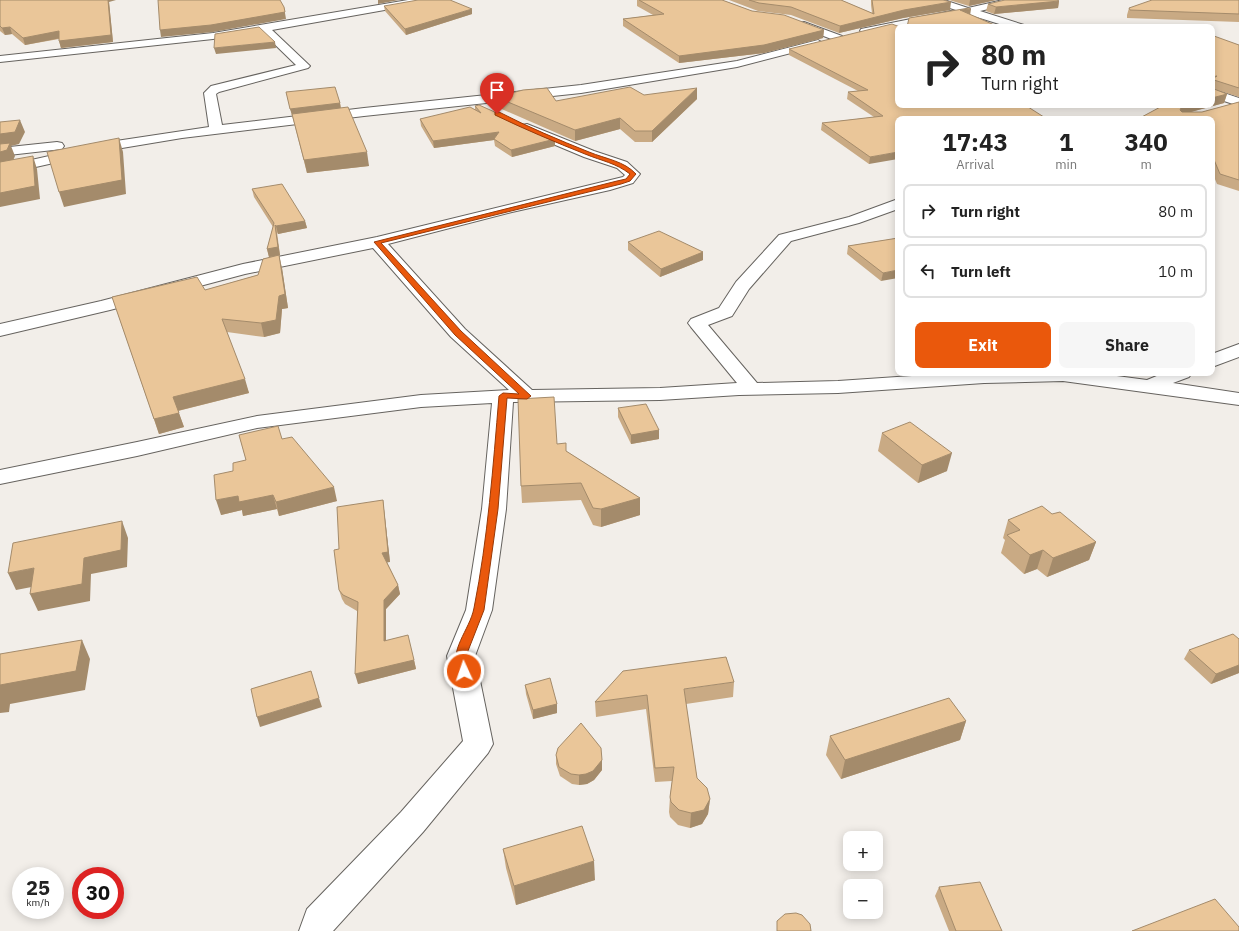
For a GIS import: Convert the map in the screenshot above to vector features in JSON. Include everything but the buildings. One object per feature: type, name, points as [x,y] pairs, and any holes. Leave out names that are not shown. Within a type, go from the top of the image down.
[{"type":"street","points":[[0,59],[206,37],[330,18],[424,0]]},
{"type":"street","points":[[934,0],[1010,24]]},
{"type":"street","points":[[898,24],[1015,0]]},
{"type":"street","points":[[330,18],[337,6]]},
{"type":"street","points":[[794,21],[846,36]]},
{"type":"street","points":[[0,171],[116,144],[216,130],[469,100],[581,89],[736,64],[895,25]]},
{"type":"street","points":[[216,130],[210,93],[215,89],[304,66],[264,28]]},
{"type":"street","points":[[1215,94],[1239,103]]},
{"type":"street","points":[[0,330],[104,306],[243,269],[377,242],[619,183],[628,180],[633,174],[622,165],[589,154],[469,100]]},
{"type":"street","points":[[1219,110],[1239,103]]},
{"type":"street","points":[[0,152],[84,144],[116,144]]},
{"type":"street","points":[[752,389],[696,323],[726,312],[742,286],[784,238],[854,220],[895,205]]},
{"type":"street","points":[[377,242],[515,396]]},
{"type":"street","points":[[1215,360],[1239,350]]},
{"type":"street","points":[[0,477],[138,449],[257,422],[405,403],[515,396],[660,394],[752,389],[838,387],[984,377],[1024,376]]},
{"type":"street","points":[[1071,376],[1239,399]]},
{"type":"street","points":[[1149,386],[1174,376]]},
{"type":"street","points":[[316,931],[319,921],[412,822],[478,744],[461,656],[479,610],[494,509],[515,396]]},
{"type":"route","points":[[464,671],[461,656],[479,610],[494,509],[503,396],[527,396],[458,333],[377,242],[568,194],[605,187],[628,180],[633,174],[622,165],[589,154],[497,114]]}]
